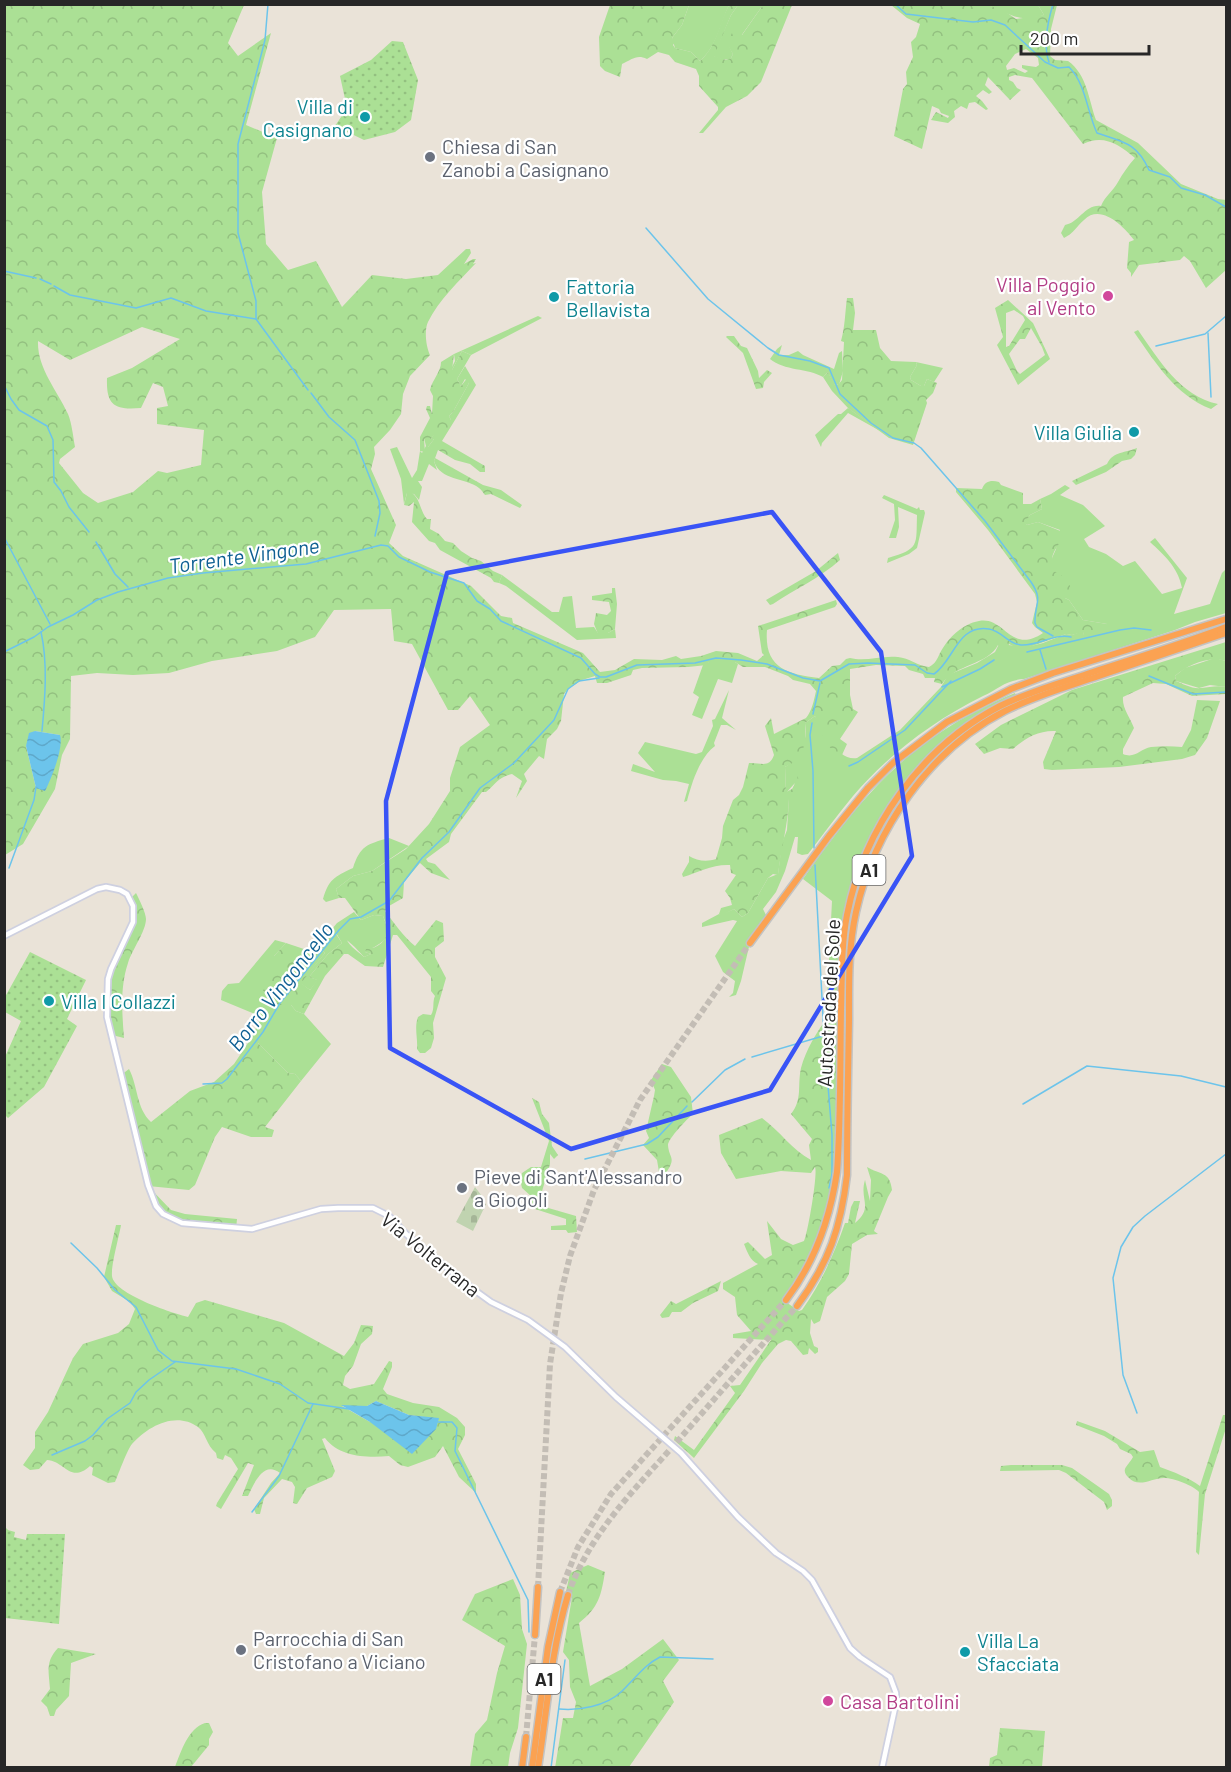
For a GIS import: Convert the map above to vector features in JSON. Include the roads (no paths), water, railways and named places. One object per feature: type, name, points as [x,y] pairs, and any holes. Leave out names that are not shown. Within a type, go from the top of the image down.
[{"type":"highway","points":[[750,943],[868,788],[893,763],[947,722],[1011,689],[1053,673],[1227,619]]},
{"type":"highway","name":"Autostrada del Sole","points":[[786,1300],[809,1265],[819,1244],[836,1184],[839,1151],[842,963],[847,915],[856,880],[869,846],[899,795],[918,771],[956,735],[1000,707],[1038,690],[1227,627]]},
{"type":"highway","name":"Autostrada del Sole","points":[[797,1306],[814,1282],[827,1257],[838,1228],[844,1198],[847,1174],[850,964],[855,914],[876,851],[906,798],[960,740],[1003,712],[1042,695],[1227,633]]},
{"type":"highway","name":"A1","points":[[535,1635],[538,1587]]},
{"type":"highway","name":"A1","points":[[532,1767],[548,1647],[560,1592]]},
{"type":"highway","name":"A1","points":[[538,1767],[556,1646],[568,1595]]},
{"type":"highway","points":[[522,1767],[526,1737]]},
{"type":"main road","name":"Via Volterrana","points":[[4,936],[97,889],[112,887],[127,894],[133,906],[133,922],[108,979],[107,1017],[148,1185],[156,1206],[163,1214],[182,1223],[252,1229],[321,1209],[373,1208],[381,1211],[473,1289],[491,1302],[528,1320],[546,1333],[564,1347],[622,1403],[681,1453],[738,1517],[776,1553],[803,1571],[812,1580],[855,1653],[890,1677],[896,1693],[896,1703],[882,1767]]},
{"type":"water","points":[[35,731],[60,735],[61,741],[59,755],[45,791],[36,788],[26,746],[29,733]]},
{"type":"water","points":[[376,1401],[409,1415],[439,1418],[436,1429],[412,1454],[370,1422],[341,1405],[367,1406]]},
{"type":"waterway","points":[[256,319],[256,301],[238,233],[238,144],[265,40],[268,4]]},
{"type":"waterway","points":[[895,4],[906,14],[973,22],[991,20],[1005,25],[1045,62],[1058,68],[1069,67],[1075,74],[1083,90],[1097,133],[1129,145],[1140,154],[1149,170],[1170,177],[1181,188],[1205,195],[1226,207]]},
{"type":"waterway","points":[[1049,62],[1046,41],[1053,4]]},
{"type":"waterway","points":[[646,228],[708,299],[768,348],[779,355],[810,361],[829,368],[840,394],[871,423],[893,438],[914,443],[921,448],[985,521],[1031,582],[1038,598],[1035,623],[1037,627],[1053,636]]},
{"type":"waterway","points":[[4,271],[36,278]]},
{"type":"waterway","points":[[40,279],[51,284]]},
{"type":"waterway","points":[[54,286],[70,295],[136,308],[171,298],[206,311],[256,319],[308,390]]},
{"type":"waterway","points":[[1156,346],[1205,334],[1226,316]]},
{"type":"waterway","points":[[1208,333],[1211,397]]},
{"type":"waterway","points":[[4,385],[19,410],[47,426],[53,440],[54,482],[69,507],[89,532]]},
{"type":"waterway","points":[[311,393],[329,417],[355,440],[379,501],[380,513],[375,536]]},
{"type":"waterway","points":[[4,537],[50,624]]},
{"type":"waterway","points":[[96,542],[115,574],[128,587]]},
{"type":"waterway","name":"Torrente Vingone","points":[[4,652],[97,600],[118,592],[168,578],[306,564],[381,545],[388,546],[399,557],[430,572],[464,583],[477,601],[490,609],[501,621],[581,658],[600,677],[606,677],[637,665],[695,663],[716,658],[767,664],[803,678],[820,681],[849,664],[915,665],[927,673],[934,674],[947,661],[963,638],[978,629],[994,630],[1021,645],[1065,636],[1071,637]]},
{"type":"waterway","points":[[1027,652],[1120,630],[1134,628],[1151,630]]},
{"type":"waterway","points":[[41,632],[45,669],[42,731]]},
{"type":"waterway","points":[[1040,650],[1046,669]]},
{"type":"waterway","points":[[942,687],[994,660]]},
{"type":"waterway","name":"Torrente Vingone","points":[[1149,676],[1193,694],[1226,692]]},
{"type":"waterway","name":"Borro Vingoncello","points":[[203,1084],[222,1083],[227,1079],[263,1032],[280,1003],[339,930],[350,919],[361,917],[389,901],[422,858],[449,832],[480,788],[514,763],[554,720],[568,689],[579,681],[599,678]]},
{"type":"waterway","points":[[849,766],[905,730],[951,681]]},
{"type":"waterway","points":[[813,714],[820,683]]},
{"type":"waterway","points":[[812,723],[810,735],[814,848]]},
{"type":"waterway","points":[[9,868],[34,800],[36,787]]},
{"type":"waterway","points":[[815,865],[832,1135],[832,1174],[829,1188]]},
{"type":"waterway","points":[[752,1057],[823,1036]]},
{"type":"waterway","points":[[692,1102],[725,1070],[745,1059]]},
{"type":"waterway","points":[[1023,1104],[1087,1066],[1181,1076],[1226,1087]]},
{"type":"waterway","points":[[585,1159],[647,1144],[658,1137],[687,1106]]},
{"type":"waterway","points":[[1137,1413],[1123,1375],[1113,1278],[1121,1247],[1133,1227],[1145,1216],[1226,1154]]},
{"type":"waterway","points":[[71,1243],[97,1268],[115,1290],[136,1307],[158,1350],[172,1361],[236,1369],[280,1384],[308,1403],[349,1409]]},
{"type":"waterway","points":[[52,1455],[85,1441],[93,1435],[107,1419],[130,1403],[136,1392],[149,1380],[175,1362]]},
{"type":"waterway","points":[[252,1512],[279,1476],[313,1404]]},
{"type":"waterway","points":[[438,1422],[452,1422],[457,1428],[455,1451],[528,1600],[529,1632]]},
{"type":"waterway","points":[[559,1709],[583,1708],[608,1701],[621,1692],[644,1668],[660,1657],[713,1659]]},
{"type":"waterway","points":[[551,1768],[565,1660]]},
{"type":"tunnel","points":[[538,1587],[550,1364],[561,1293],[570,1256],[594,1190],[640,1100],[750,943]]},
{"type":"tunnel","points":[[560,1592],[578,1547],[611,1494],[786,1300]]},
{"type":"tunnel","points":[[568,1595],[588,1552],[614,1514],[797,1306]]},
{"type":"tunnel","points":[[526,1737],[535,1635]]},
{"type":"place","name":"Villa di Casignano","points":[[365,117]]},
{"type":"place","name":"Chiesa di San Zanobi a Casignano","points":[[430,157]]},
{"type":"place","name":"Villa Poggio al Vento","points":[[1108,296]]},
{"type":"place","name":"Fattoria Bellavista","points":[[554,297]]},
{"type":"place","name":"Villa Giulia","points":[[1134,432]]},
{"type":"place","name":"Villa I Collazzi","points":[[49,1001]]},
{"type":"place","name":"Pieve di Sant'Alessandro a Giogoli","points":[[462,1188]]},
{"type":"place","name":"Parrocchia di San Cristofano a Viciano","points":[[241,1650]]},
{"type":"place","name":"Villa La Sfacciata","points":[[965,1652]]},
{"type":"place","name":"Casa Bartolini","points":[[828,1701]]}]
